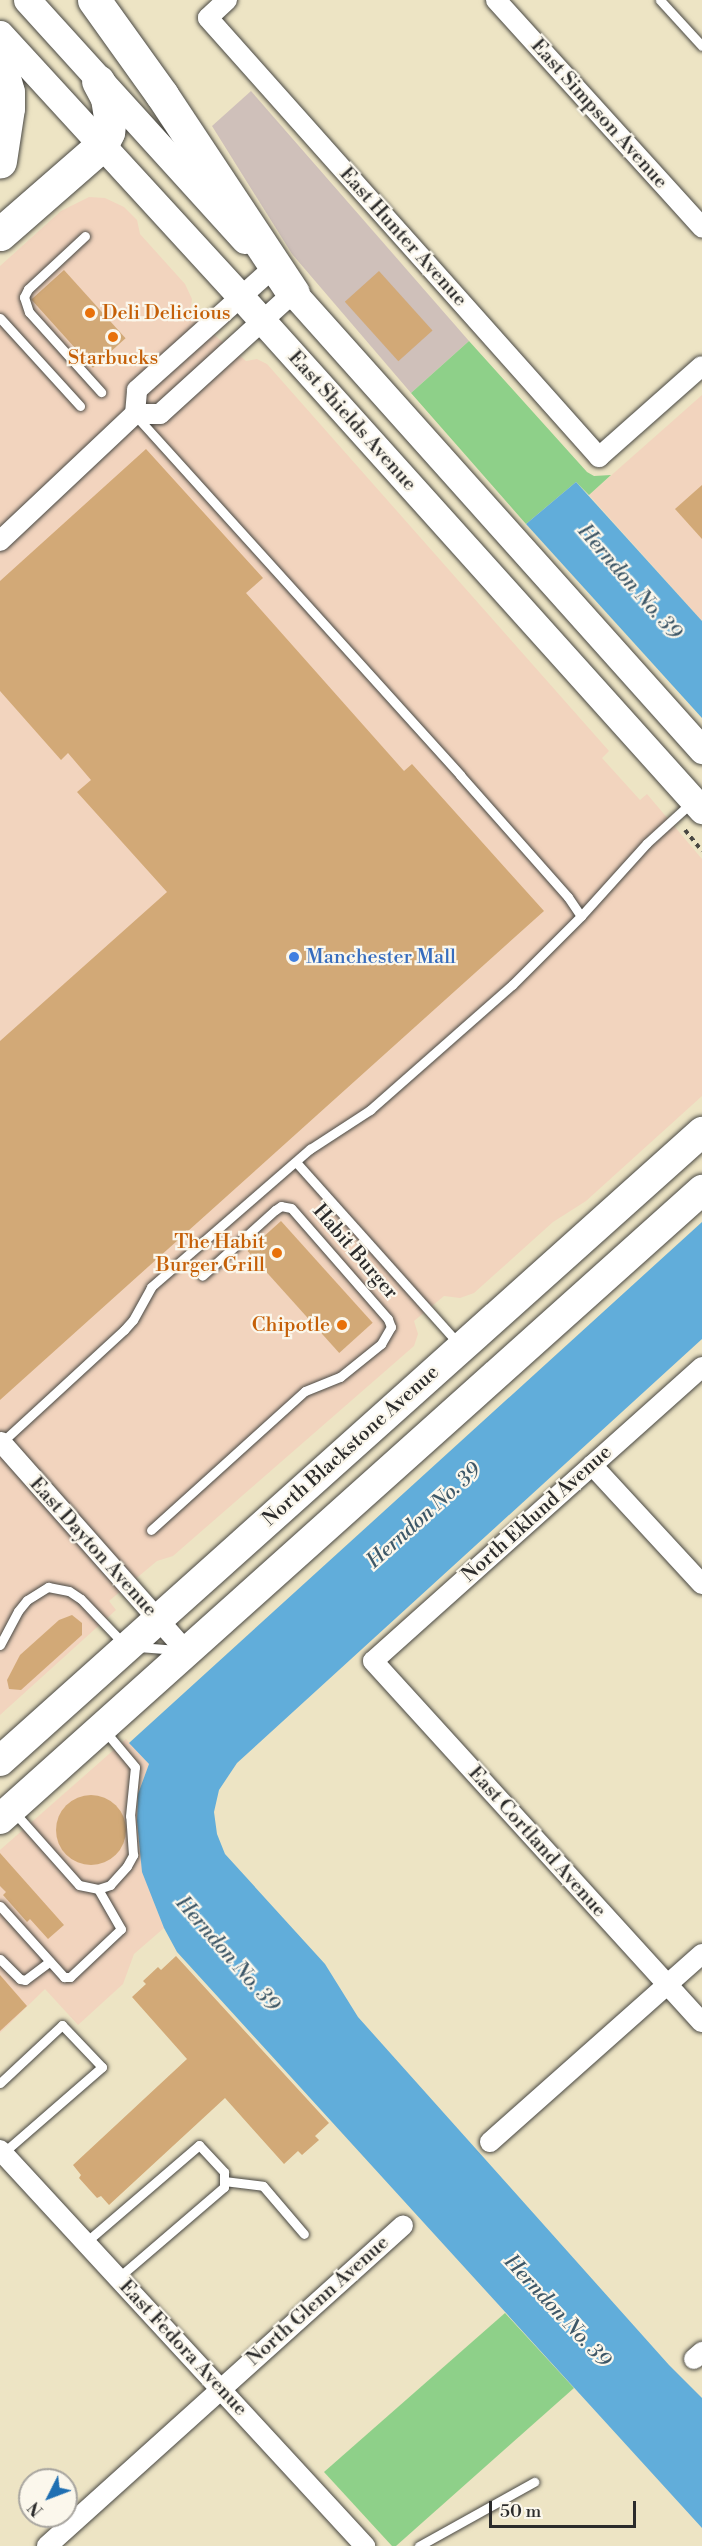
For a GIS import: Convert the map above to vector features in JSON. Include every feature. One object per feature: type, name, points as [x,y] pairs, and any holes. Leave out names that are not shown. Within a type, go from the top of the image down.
[{"type":"highway","points":[[94,0],[162,95],[282,281]]},
{"type":"highway","points":[[0,64],[8,92],[7,128],[0,161]]},
{"type":"highway","points":[[0,234],[101,146],[108,132],[110,117],[107,98],[98,81]]},
{"type":"main road","name":"East Shields Avenue","points":[[27,0],[702,750]]},
{"type":"main road","name":"East Shields Avenue","points":[[0,34],[242,297],[698,805]]},
{"type":"main road","name":"North Blackstone Avenue","points":[[0,1761],[702,1132]]},
{"type":"main road","points":[[6,1814],[702,1190]]},
{"type":"street","name":"East Hunter Avenue","points":[[227,0],[208,18],[599,457],[702,366]]},
{"type":"street","name":"East Simpson Avenue","points":[[496,0],[702,227]]},
{"type":"street","points":[[135,414],[137,390],[242,297],[282,281]]},
{"type":"street","points":[[2,535],[135,414],[160,414],[262,321],[282,281]]},
{"type":"street","name":"North Eklund Avenue","points":[[373,1661],[702,1366]]},
{"type":"street","name":"East Dayton Avenue","points":[[0,1442],[186,1651]]},
{"type":"street","points":[[592,1465],[702,1584]]},
{"type":"street","name":"East Cortland Avenue","points":[[373,1661],[702,2022]]},
{"type":"street","points":[[490,2142],[702,1954]]},
{"type":"street","name":"East Fedora Avenue","points":[[2,2152],[365,2546]]},
{"type":"street","name":"North Glenn Avenue","points":[[47,2546],[403,2225]]},
{"type":"lane","points":[[660,0],[702,46]]},
{"type":"lane","points":[[85,237],[28,289],[24,297],[29,312],[101,392]]},
{"type":"lane","points":[[0,318],[80,406]]},
{"type":"lane","points":[[135,414],[545,871],[581,916]]},
{"type":"lane","points":[[0,1442],[134,1320],[152,1287],[310,1149],[370,1110],[512,985],[581,916],[647,843],[698,805]]},
{"type":"lane","points":[[296,1162],[462,1347]]},
{"type":"lane","name":"Habit Burger","points":[[151,1530],[306,1391],[340,1377],[381,1344],[391,1327],[388,1319],[299,1214],[291,1208],[281,1206],[275,1210],[202,1276]]},
{"type":"lane","points":[[0,1646],[18,1611],[33,1596],[48,1587],[69,1591],[81,1599],[127,1647],[186,1651]]},
{"type":"lane","points":[[6,1814],[79,1885],[98,1888],[110,1885],[127,1866],[133,1855],[130,1816],[135,1767],[101,1727]]},
{"type":"lane","points":[[0,1906],[64,1977],[70,1977],[121,1929],[98,1888]]},
{"type":"lane","points":[[0,1959],[20,1979],[25,1980],[50,1960]]},
{"type":"lane","points":[[0,2083],[62,2025],[102,2067],[2,2152]]},
{"type":"lane","points":[[86,2242],[199,2145],[224,2172],[224,2187],[118,2278]]},
{"type":"lane","points":[[224,2181],[264,2186],[304,2234]]},
{"type":"lane","points":[[419,2546],[534,2482]]},
{"type":"path","points":[[685,830],[702,851]]},
{"type":"shaded area","points":[[251,91],[469,341],[411,393],[292,254],[212,126]]},
{"type":"shaded area","points":[[89,197],[105,198],[124,207],[137,220],[140,234],[185,284],[192,299],[190,315],[246,361],[257,359],[267,364],[609,751],[602,758],[640,800],[647,794],[702,859],[702,1096],[586,1201],[553,1222],[474,1293],[460,1298],[444,1296],[414,1321],[418,1334],[414,1346],[173,1556],[157,1561],[109,1601],[116,1610],[0,1715],[0,266],[61,211]]},
{"type":"shaded area","points":[[702,395],[702,621],[589,495]]},
{"type":"shaded area","points":[[126,1739],[149,1764],[138,1794],[155,1905],[164,1928],[134,1954],[123,1984],[78,2025],[45,1989],[0,2033],[0,1850]]},
{"type":"green space","points":[[469,341],[587,472],[594,476],[611,475],[589,495],[576,482],[526,524],[411,393]]},
{"type":"green space","points":[[505,2313],[574,2388],[396,2546],[392,2546],[324,2472]]},
{"type":"water","name":"Herndon No. 39","points":[[576,482],[702,621],[702,718],[526,524]]},
{"type":"water","name":"Herndon No. 39","points":[[702,1222],[702,1339],[237,1763],[219,1790],[214,1812],[217,1834],[225,1854],[325,1964],[358,2017],[669,2365],[702,2398],[702,2528],[177,1952],[164,1928],[142,1872],[137,1821],[138,1794],[149,1764],[129,1743]]},
{"type":"building","points":[[64,270],[126,338],[93,368],[31,299]]},
{"type":"building","points":[[379,271],[433,330],[398,361],[345,302]]},
{"type":"building","name":"Manchester Mall","points":[[146,449],[263,578],[246,593],[404,771],[412,764],[544,911],[0,1400],[0,1041],[167,892],[77,792],[91,780],[68,753],[61,760],[0,691],[0,581]]},
{"type":"building","points":[[702,485],[702,539],[675,509]]},
{"type":"building","points":[[281,1221],[373,1323],[339,1353],[248,1251]]},
{"type":"building","points":[[72,1615],[82,1623],[82,1635],[21,1690],[9,1689],[7,1680],[20,1655],[59,1620]]},
{"type":"building","points":[[91,1795],[110,1801],[120,1811],[126,1830],[120,1849],[110,1859],[91,1865],[72,1859],[62,1849],[56,1830],[62,1811],[72,1801]]},
{"type":"building","points":[[0,1853],[64,1925],[48,1939],[30,1919],[27,1922],[3,1895],[6,1892],[0,1886]]},
{"type":"building","points":[[176,1956],[329,2123],[315,2136],[319,2140],[302,2155],[298,2151],[284,2164],[225,2098],[109,2205],[101,2196],[97,2198],[79,2178],[81,2175],[73,2165],[187,2059],[132,1997],[146,1984],[143,1981],[158,1967],[161,1970]]},
{"type":"building","points":[[0,1975],[27,2006],[0,2031]]},
{"type":"place","name":"Deli Delicious","points":[[90,313]]},
{"type":"place","name":"Starbucks","points":[[113,337]]},
{"type":"place","name":"Manchester Mall","points":[[294,957]]},
{"type":"place","name":"The Habit Burger Grill","points":[[277,1253]]},
{"type":"place","name":"Chipotle","points":[[342,1325]]}]
